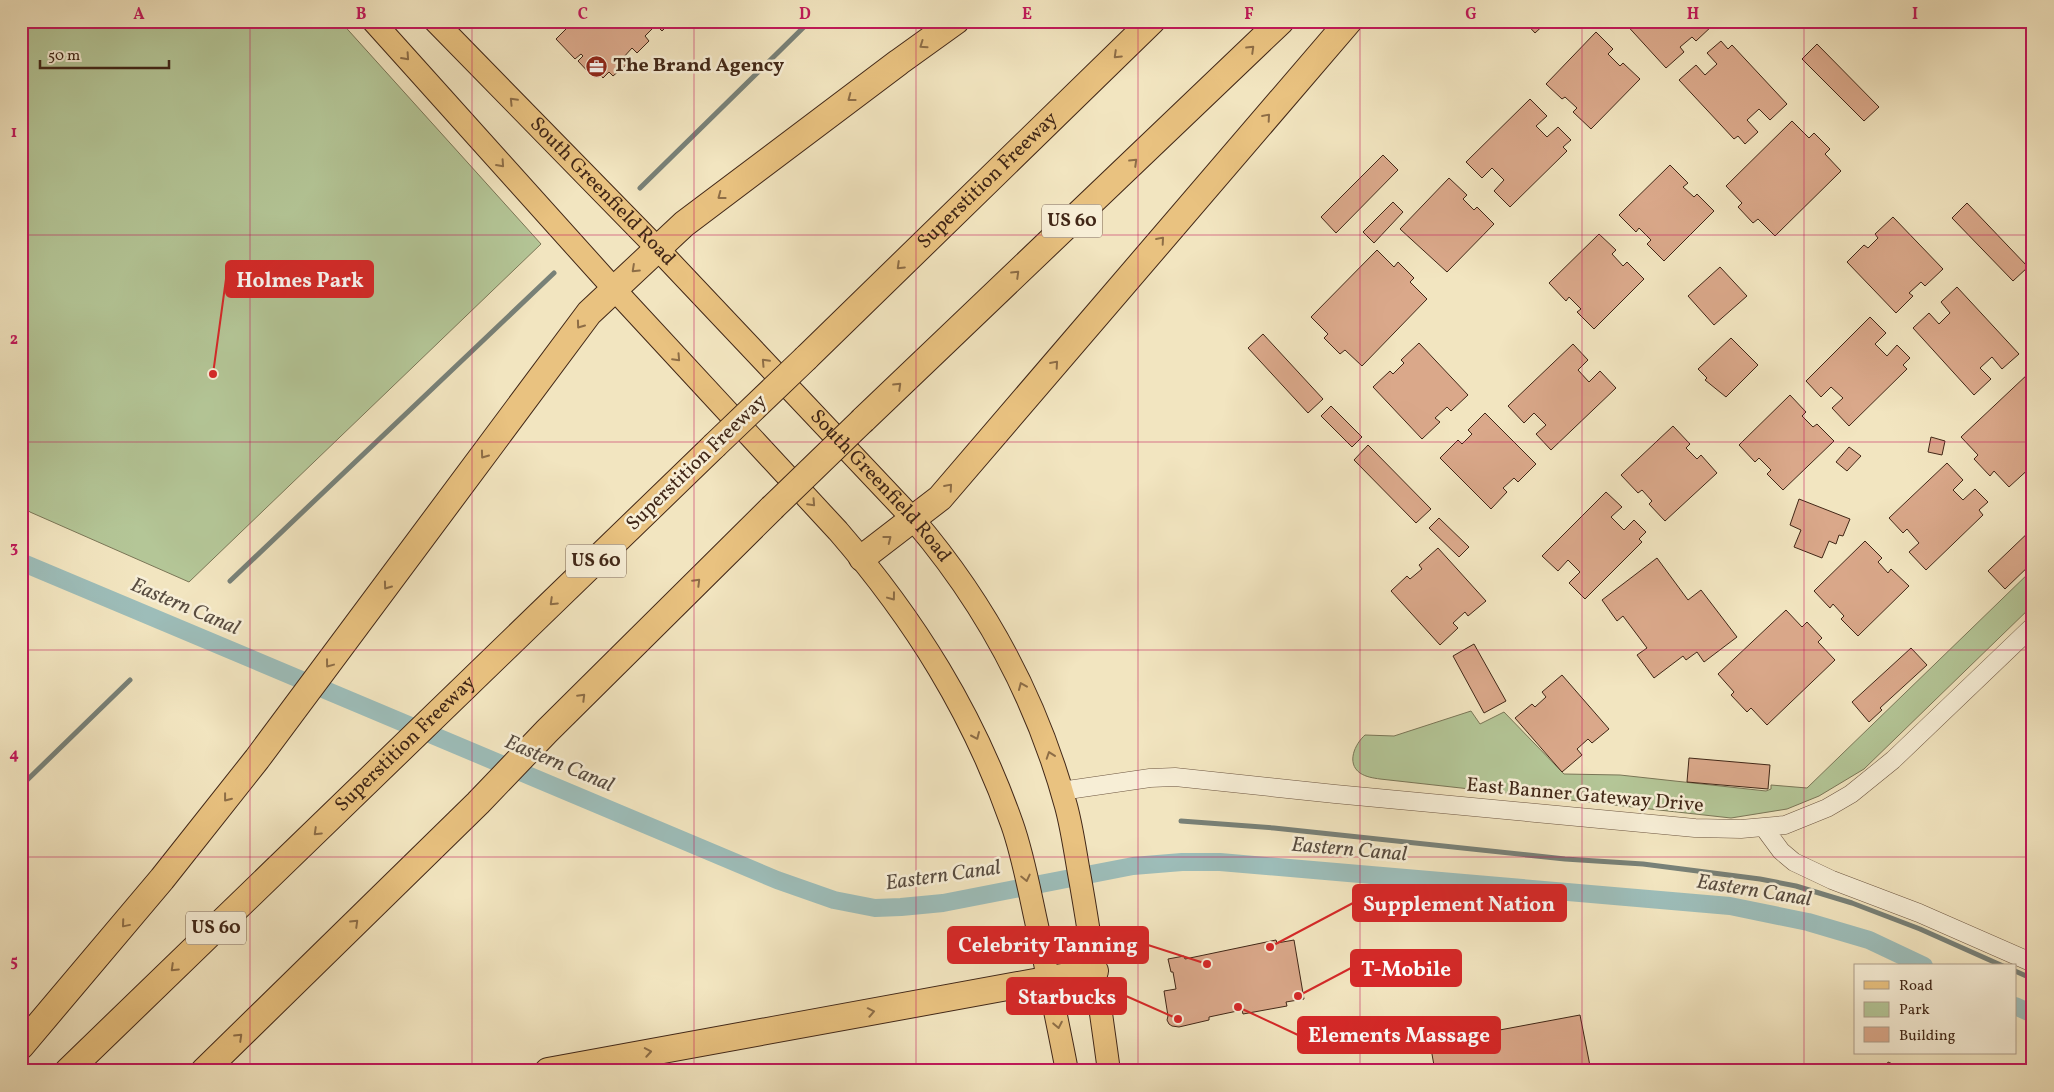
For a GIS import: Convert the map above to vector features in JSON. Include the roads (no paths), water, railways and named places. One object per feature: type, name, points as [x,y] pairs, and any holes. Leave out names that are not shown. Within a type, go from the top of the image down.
[{"type":"highway","points":[[21,1046],[162,880],[257,759],[589,313],[657,248],[692,218],[956,21]]},
{"type":"highway","name":"Superstition Freeway","points":[[68,1071],[365,786],[1152,21]]},
{"type":"highway","name":"US 60","points":[[204,1071],[478,803],[547,731],[772,508],[1281,21]]},
{"type":"highway","points":[[862,558],[940,498],[1349,21]]},
{"type":"highway","points":[[548,1071],[1095,971]]},
{"type":"main road","points":[[373,21],[614,289],[838,530],[906,615],[952,689],[974,731],[1019,847],[1067,1071]]},
{"type":"main road","name":"South Greenfield Road","points":[[435,21],[657,248],[913,519],[966,587],[1016,671],[1042,730],[1061,791],[1073,839],[1084,898],[1109,1071]]},
{"type":"street","name":"East Banner Gateway Drive","points":[[1061,791],[1150,778],[1175,777],[1695,828],[1764,828],[1803,819],[1827,808],[1871,779],[2033,626]]},
{"type":"street","points":[[1764,828],[1781,851],[1794,862],[1832,880],[1919,913],[2033,963]]},
{"type":"waterway","points":[[640,188],[810,21]]},
{"type":"waterway","points":[[230,581],[554,273]]},
{"type":"waterway","name":"Eastern Canal","points":[[21,562],[777,880],[834,900],[875,908],[943,903],[1133,866],[1182,862],[1220,862],[1730,906],[1808,922],[1869,940],[1920,964]]},
{"type":"waterway","points":[[21,786],[130,680]]},
{"type":"waterway","points":[[1181,821],[1274,828],[1565,859],[1643,864],[1760,879],[1796,886],[1852,903],[1920,929],[1999,964]]},
{"type":"waterway","points":[[2016,971],[2033,979]]},
{"type":"waterway","name":"Eastern Canal","points":[[2016,1006],[2033,1014]]},
{"type":"place","name":"The Brand Agency","points":[[597,66]]},
{"type":"place","name":"Holmes Park","points":[[213,374]]},
{"type":"place","name":"Supplement Nation","points":[[1270,947]]},
{"type":"place","name":"Celebrity Tanning","points":[[1207,964]]},
{"type":"place","name":"T-Mobile","points":[[1298,996]]},
{"type":"place","name":"Elements Massage","points":[[1238,1007]]},
{"type":"place","name":"Starbucks","points":[[1178,1019]]}]
